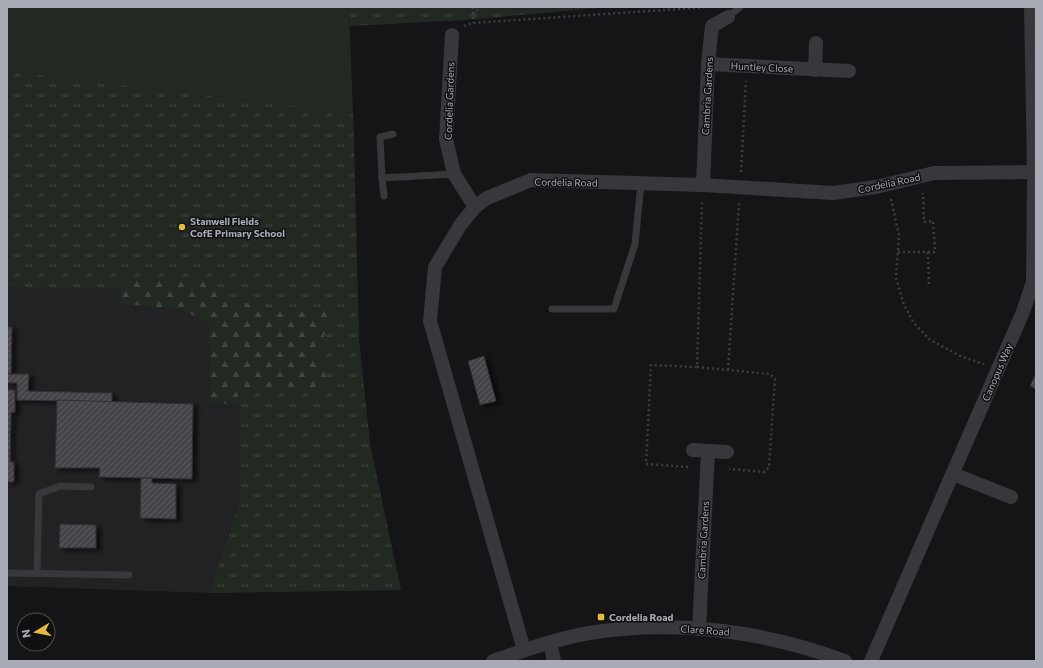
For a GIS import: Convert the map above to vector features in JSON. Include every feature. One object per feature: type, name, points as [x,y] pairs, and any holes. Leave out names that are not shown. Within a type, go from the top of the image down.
[{"type":"street","name":"Canopus Way","points":[[870,661],[953,474],[1034,282],[1034,62],[1031,7]]},
{"type":"street","name":"Cambria Gardens","points":[[703,184],[708,64],[712,26],[728,17]]},
{"type":"street","name":"Cordelia Gardens","points":[[452,35],[446,139],[454,174],[475,207]]},
{"type":"street","points":[[815,70],[816,43]]},
{"type":"street","name":"Huntley Close","points":[[708,64],[850,71]]},
{"type":"street","name":"Cordelia Road","points":[[524,650],[430,321],[435,267],[461,224],[475,207],[487,198],[531,180],[703,184],[833,193],[876,187],[934,173],[1034,172]]},
{"type":"street","points":[[693,450],[727,452]]},
{"type":"street","name":"Cambria Gardens","points":[[699,629],[708,451]]},
{"type":"street","points":[[953,474],[1011,497]]},
{"type":"street","name":"Clare Road","points":[[495,661],[550,642],[589,633],[666,627],[737,633],[778,640],[805,647],[843,660]]},
{"type":"street","points":[[550,642],[554,661]]},
{"type":"lane","points":[[728,17],[740,7]]},
{"type":"lane","points":[[384,196],[380,137],[393,134]]},
{"type":"lane","points":[[382,178],[454,174]]},
{"type":"lane","points":[[552,309],[614,309],[635,244],[641,183]]},
{"type":"lane","points":[[37,573],[39,494],[60,486],[91,487]]},
{"type":"lane","points":[[7,572],[129,575]]},
{"type":"path","points":[[473,7],[473,23]]},
{"type":"path","points":[[473,14],[480,7]]},
{"type":"path","points":[[452,35],[464,26],[473,23],[708,7]]},
{"type":"path","points":[[728,370],[747,66]]},
{"type":"path","points":[[898,252],[935,252],[933,221],[924,222],[922,176]]},
{"type":"path","points":[[888,183],[899,235],[896,278],[904,305],[914,323],[929,339],[960,356],[998,369]]},
{"type":"path","points":[[697,367],[703,184]]},
{"type":"path","points":[[928,252],[929,286]]},
{"type":"path","points":[[652,365],[697,367],[770,374],[775,379],[770,467],[765,472],[646,464],[652,365]]},
{"type":"shaded area","name":"Stanwell Fields CofE Primary School","points":[[7,71],[353,113],[359,341],[370,444],[401,590],[210,593],[7,586]]},
{"type":"green space","points":[[7,7],[349,7],[353,113],[7,71]]},
{"type":"green space","points":[[349,7],[608,7],[466,20],[350,26]]},
{"type":"green space","points":[[7,71],[353,113],[359,341],[370,444],[401,590],[210,593],[240,501],[239,388],[329,392],[319,348],[335,312],[226,301],[202,279],[127,277],[120,288],[7,287]]},
{"type":"green space","points":[[127,277],[202,279],[226,301],[335,312],[319,348],[330,392],[239,388],[237,404],[210,403],[209,323],[180,309],[122,304],[120,288]]},
{"type":"building","points":[[7,327],[12,327],[11,374],[7,374]]},
{"type":"building","points":[[484,356],[496,401],[480,405],[468,361]]},
{"type":"building","points":[[1036,373],[1036,389],[1030,386]]},
{"type":"building","points":[[7,374],[29,374],[28,391],[112,393],[112,402],[17,400],[17,383],[7,383]]},
{"type":"building","points":[[7,390],[15,390],[15,412],[11,413],[10,462],[14,462],[14,482],[7,482]]},
{"type":"building","points":[[57,400],[193,404],[192,479],[99,477],[100,468],[55,468]]},
{"type":"building","points":[[141,478],[152,478],[152,483],[176,484],[176,519],[140,518]]},
{"type":"building","points":[[60,524],[96,525],[96,548],[59,548]]},
{"type":"place","name":"Stanwell Fields CofE Primary School","points":[[182,227]]},
{"type":"place","name":"Cordelia Road","points":[[601,617]]}]
